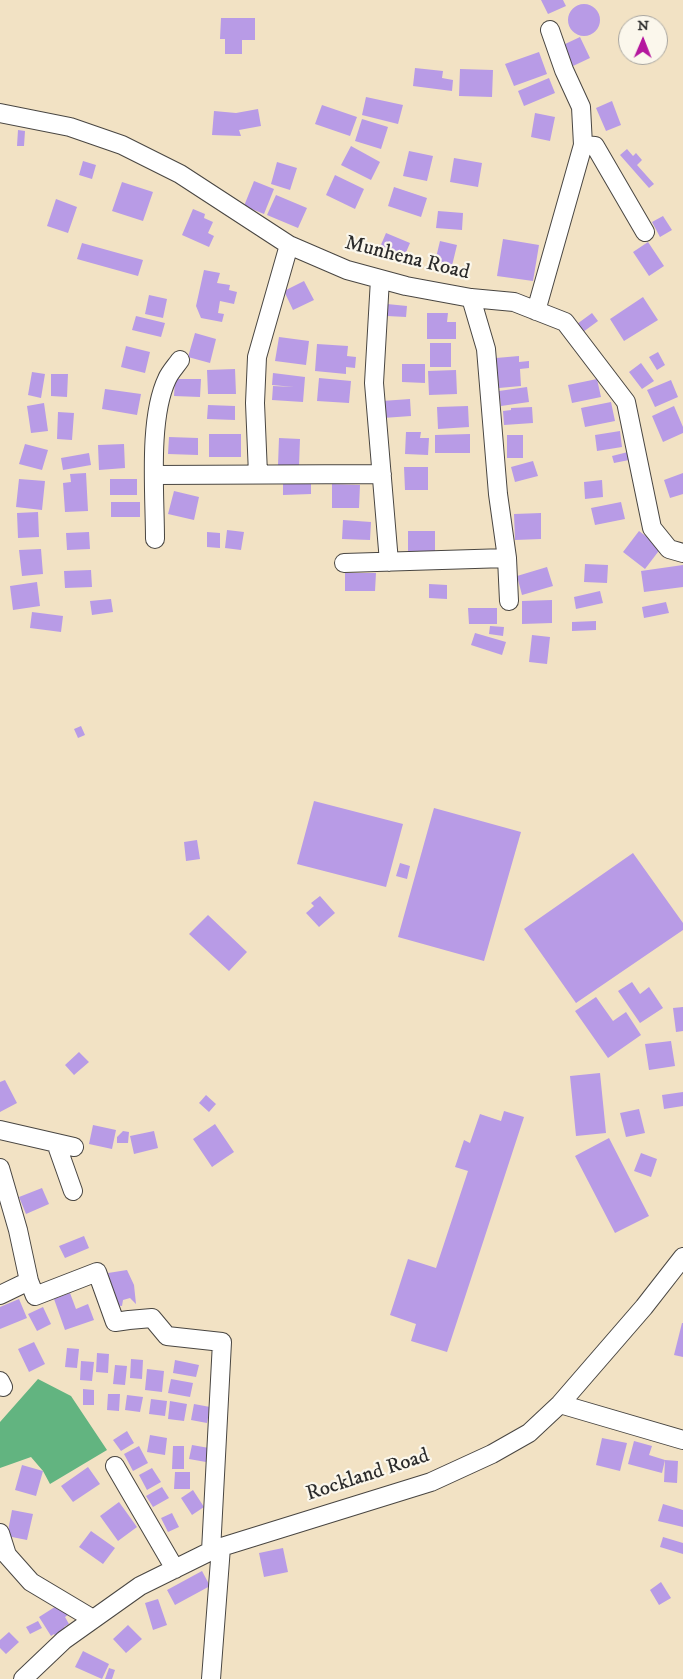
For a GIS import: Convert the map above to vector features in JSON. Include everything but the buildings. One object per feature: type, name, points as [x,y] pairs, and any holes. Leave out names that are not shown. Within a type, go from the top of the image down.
[{"type":"street","points":[[536,311],[583,145],[581,106],[564,70],[550,30]]},
{"type":"street","name":"Munhena Road","points":[[0,113],[70,127],[122,145],[180,174],[289,245],[347,270],[406,286],[471,298],[514,302],[565,322],[626,402],[652,528],[669,549],[683,553]]},
{"type":"street","points":[[583,145],[595,146],[645,232]]},
{"type":"street","points":[[258,474],[255,403],[256,357],[289,245]]},
{"type":"street","points":[[380,279],[374,383],[389,562]]},
{"type":"street","points":[[471,298],[486,350],[498,494],[507,558],[509,601]]},
{"type":"street","points":[[155,539],[155,435],[159,406],[167,378],[180,360]]},
{"type":"street","points":[[155,475],[382,474]]},
{"type":"street","points":[[344,563],[507,558]]},
{"type":"street","points":[[0,1130],[74,1147]]},
{"type":"street","points":[[56,1143],[73,1191]]},
{"type":"street","points":[[0,1168],[18,1230],[29,1280],[35,1296],[97,1272],[115,1322],[152,1318],[167,1336],[222,1342],[211,1679]]},
{"type":"street","name":"Rockland Road","points":[[22,1679],[64,1640],[140,1586],[216,1549],[431,1482],[492,1454],[529,1433],[560,1404],[644,1307],[683,1257]]},
{"type":"street","points":[[0,1295],[29,1280]]},
{"type":"street","points":[[560,1404],[683,1440]]},
{"type":"street","points":[[115,1466],[175,1569]]},
{"type":"street","points":[[0,1533],[7,1555],[31,1582],[93,1619]]},
{"type":"green space","points":[[38,1379],[71,1396],[107,1450],[50,1484],[43,1471],[31,1457],[0,1468],[0,1422]]}]
